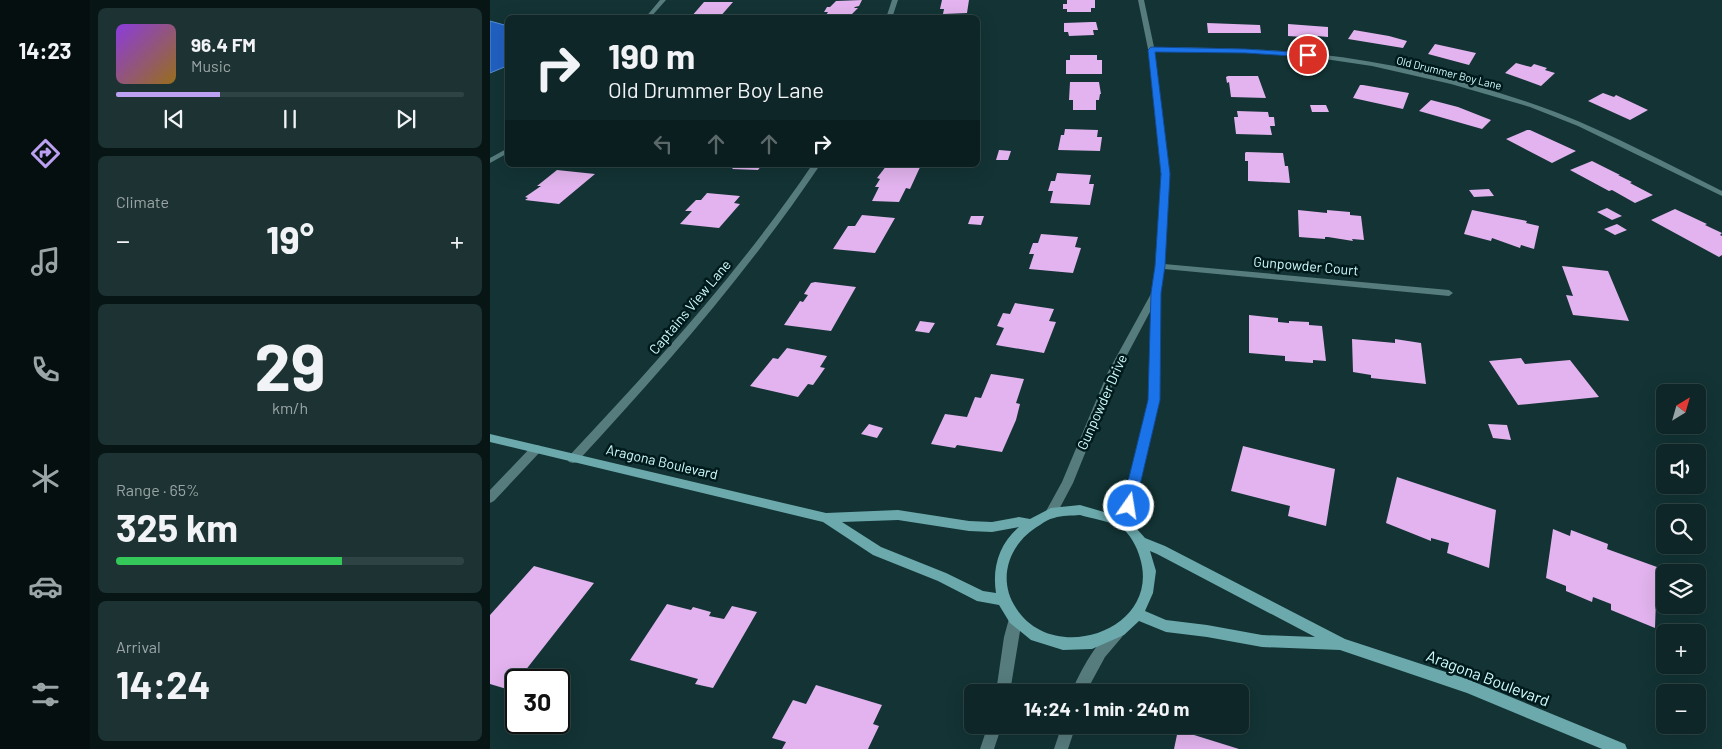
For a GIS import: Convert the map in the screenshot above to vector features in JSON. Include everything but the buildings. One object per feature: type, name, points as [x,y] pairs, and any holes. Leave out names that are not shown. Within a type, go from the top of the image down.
[{"type":"street","points":[[650,15],[663,0]]},
{"type":"street","points":[[890,15],[895,0]]},
{"type":"street","name":"Gunpowder Drive","points":[[1124,523],[1154,400],[1156,293],[1160,266],[1165,174],[1151,50],[1141,0]]},
{"type":"street","name":"Old Drummer Boy Lane","points":[[1151,50],[1245,51],[1319,56],[1378,66],[1464,85],[1534,106],[1722,194]]},
{"type":"street","points":[[490,161],[505,152]]},
{"type":"street","name":"Captains View Lane","points":[[573,459],[692,329],[785,214],[815,167]]},
{"type":"street","name":"Gunpowder Court","points":[[1160,266],[1449,293]]},
{"type":"street","name":"Gunpowder Drive","points":[[1051,513],[1067,483],[1113,372],[1156,293]]},
{"type":"street","name":"Aragona Boulevard","points":[[490,438],[826,518],[898,516],[969,526],[992,527],[1019,522],[1031,524]]},
{"type":"street","points":[[490,498],[536,449]]},
{"type":"street","points":[[1083,684],[1100,652],[1137,614],[1147,593],[1150,571],[1141,542],[1124,523],[1080,510],[1051,513],[1031,524],[1015,538],[1004,556],[1000,578],[1003,600],[1015,619],[1036,636],[1063,644],[1092,643],[1119,631]]},
{"type":"street","name":"Aragona Boulevard","points":[[826,518],[877,552],[942,577],[982,598],[1003,600]]},
{"type":"street","name":"Aragona Boulevard","points":[[1141,542],[1161,550],[1342,644],[1467,686],[1620,749]]},
{"type":"street","name":"Aragona Boulevard","points":[[1137,614],[1166,626],[1262,641],[1342,644]]},
{"type":"street","points":[[1005,684],[1010,637],[1015,619]]},
{"type":"street","points":[[987,749],[992,734]]},
{"type":"street","points":[[1061,749],[1066,734]]},
{"type":"water","points":[[490,21],[505,25],[505,67],[490,73]]},
{"type":"route","points":[[1129,506],[1154,400],[1156,293],[1160,266],[1165,174],[1151,50],[1245,51],[1308,55]]}]
